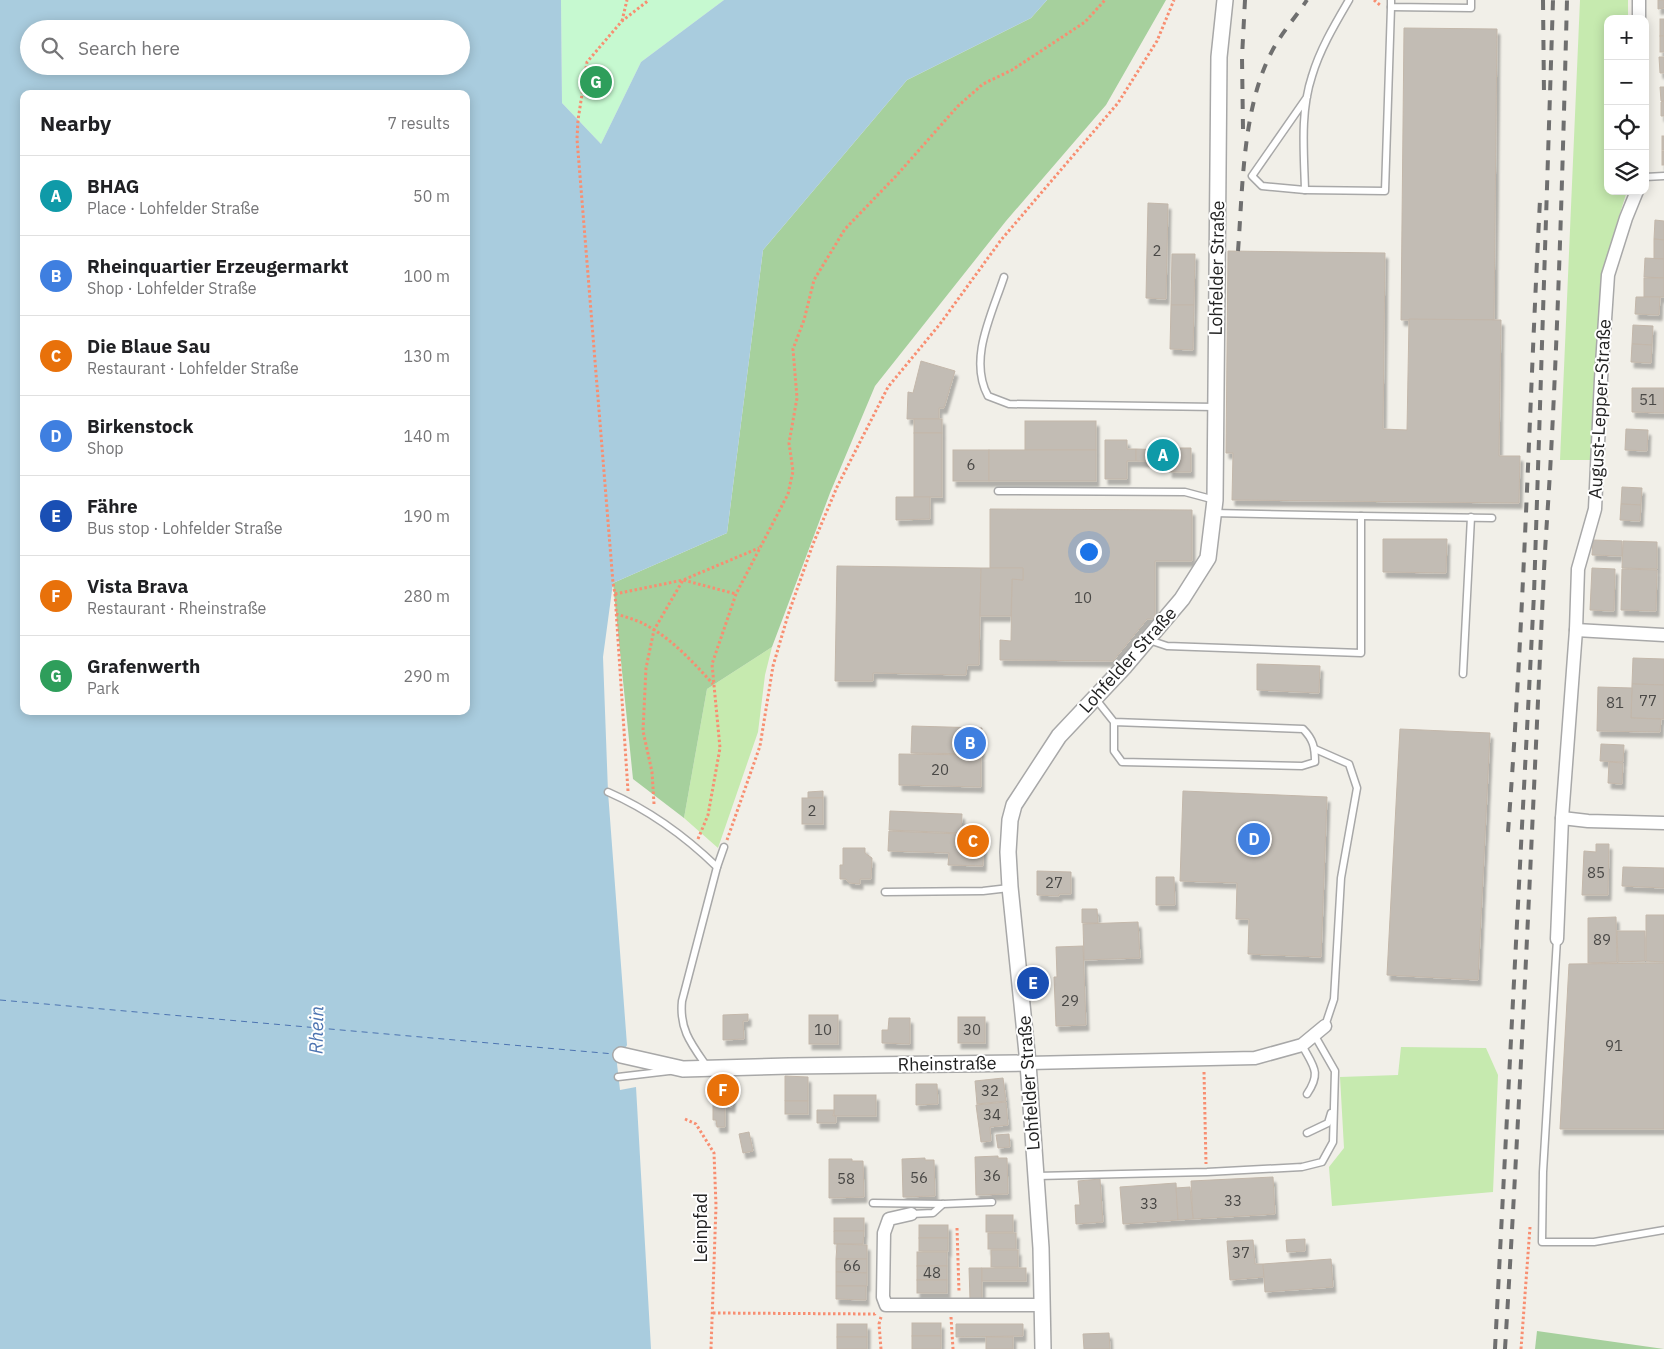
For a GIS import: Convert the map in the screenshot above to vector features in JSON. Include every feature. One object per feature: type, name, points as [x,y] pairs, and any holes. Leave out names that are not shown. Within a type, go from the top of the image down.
[{"type":"street","name":"Lohfelder Straße","points":[[1042,1349],[1041,1248],[1028,1063],[1010,887],[1009,828],[1014,805],[1059,736],[1096,698],[1182,599],[1208,558],[1214,507],[1219,57],[1225,0]]},
{"type":"street","points":[[1638,0],[1639,15]]},
{"type":"street","name":"August-Lepper-Straße","points":[[1557,939],[1562,818],[1576,630],[1578,569],[1595,509],[1608,276],[1626,218],[1635,195]]},
{"type":"street","points":[[1576,630],[1664,634]]},
{"type":"street","points":[[1562,818],[1664,824]]},
{"type":"street","name":"Rheinstraße","points":[[622,1055],[683,1070],[789,1066],[1255,1058],[1302,1045],[1325,1026]]},
{"type":"street","points":[[911,1214],[889,1219],[884,1233],[883,1297],[886,1305],[1042,1305]]},
{"type":"lane","points":[[1305,190],[1304,135],[1307,96],[1311,77],[1320,52],[1349,0]]},
{"type":"lane","points":[[1307,96],[1252,176],[1262,186],[1305,190],[1385,191],[1391,4],[1471,8],[1471,0]]},
{"type":"lane","points":[[1649,177],[1664,176]]},
{"type":"lane","points":[[1004,277],[981,345],[982,384],[988,396],[1009,404],[1216,408]]},
{"type":"lane","points":[[998,491],[1185,492],[1214,507],[1361,516],[1492,518]]},
{"type":"lane","points":[[1148,639],[1167,646],[1360,653],[1361,516]]},
{"type":"lane","points":[[1463,674],[1470,517]]},
{"type":"lane","points":[[1096,698],[1114,722],[1114,751],[1122,762],[1302,766],[1315,762],[1315,749],[1311,738],[1303,728],[1114,722]]},
{"type":"lane","points":[[1315,749],[1349,764],[1357,788],[1341,878],[1334,999],[1325,1026]]},
{"type":"lane","points":[[608,792],[629,801],[683,836],[696,846],[716,867]]},
{"type":"lane","points":[[709,1069],[688,1038],[680,1012],[716,867],[724,847]]},
{"type":"lane","points":[[885,892],[983,891],[1010,887]]},
{"type":"lane","points":[[1557,939],[1543,1172],[1542,1242],[1594,1242],[1664,1230]]},
{"type":"lane","points":[[1036,1176],[1207,1172],[1302,1167],[1322,1162],[1334,1142],[1333,1120],[1336,1071],[1315,1036]]},
{"type":"lane","points":[[1302,1045],[1316,1072],[1315,1083],[1308,1094]]},
{"type":"lane","points":[[618,1077],[683,1070]]},
{"type":"lane","points":[[1307,1133],[1328,1124],[1336,1094]]},
{"type":"lane","points":[[874,1203],[943,1204],[992,1202]]},
{"type":"lane","points":[[911,1214],[932,1213],[943,1204]]},
{"type":"path","points":[[622,21],[627,0]]},
{"type":"path","points":[[629,801],[615,594],[577,139],[587,62],[622,21],[649,0]]},
{"type":"path","points":[[696,846],[708,815],[720,748],[712,664],[736,594],[788,494],[793,471],[789,443],[797,398],[793,349],[804,320],[814,280],[845,229],[896,176],[958,106],[984,84],[1012,70],[1085,22],[1105,0]]},
{"type":"path","points":[[724,847],[760,746],[773,666],[788,615],[813,544],[838,487],[888,387],[940,324],[1001,240],[1118,103],[1158,41],[1174,0]]},
{"type":"path","points":[[615,594],[683,580],[759,548]]},
{"type":"path","points":[[683,580],[736,594]]},
{"type":"path","points":[[655,818],[652,772],[642,731],[646,668],[654,630],[683,580]]},
{"type":"path","points":[[616,614],[644,624],[654,630],[681,650],[714,684]]},
{"type":"path","points":[[1204,1059],[1207,1172]]},
{"type":"path","name":"Leinpfad","points":[[685,1119],[696,1124],[714,1153],[716,1206],[711,1349]]},
{"type":"path","points":[[1521,1349],[1530,1226]]},
{"type":"path","points":[[953,1349],[957,1228]]},
{"type":"path","points":[[713,1313],[875,1314],[886,1305]]},
{"type":"path","points":[[881,1349],[879,1324],[886,1305]]},
{"type":"green space","points":[[561,0],[724,0],[641,62],[601,144],[562,103]]},
{"type":"green space","points":[[1047,0],[1166,0],[1106,105],[1006,221],[875,386],[830,493],[772,647],[707,689],[684,818],[633,779],[613,583],[727,533],[763,250],[907,80],[1031,18]]},
{"type":"green space","points":[[1580,0],[1628,0],[1628,15],[1604,15],[1604,195],[1626,195],[1602,271],[1592,460],[1560,460]]},
{"type":"green space","points":[[772,647],[765,675],[758,732],[718,848],[684,818],[707,689]]},
{"type":"green space","points":[[1401,1047],[1486,1048],[1498,1075],[1493,1192],[1332,1206],[1329,1167],[1344,1148],[1340,1077],[1398,1075]]},
{"type":"green space","points":[[1537,1331],[1664,1349],[1535,1349]]},
{"type":"water","name":"Rhein","points":[[0,0],[561,0],[562,103],[601,144],[641,62],[724,0],[1047,0],[1031,18],[907,80],[763,250],[727,533],[613,583],[603,657],[608,792],[627,1045],[617,1064],[620,1090],[636,1087],[651,1349],[0,1349]]},
{"type":"building","points":[[1658,0],[1664,0],[1664,8],[1658,9]]},
{"type":"building","points":[[1660,19],[1664,19],[1664,36],[1660,36]]},
{"type":"building","points":[[1404,28],[1497,29],[1494,320],[1401,320]]},
{"type":"building","points":[[1660,36],[1664,36],[1664,52],[1660,52]]},
{"type":"building","points":[[1659,57],[1664,57],[1664,73],[1660,73]]},
{"type":"building","points":[[1660,87],[1664,87],[1664,101],[1661,101]]},
{"type":"building","points":[[1664,101],[1664,116],[1661,116],[1661,102]]},
{"type":"building","points":[[1662,136],[1664,136],[1664,150],[1662,150]]},
{"type":"building","points":[[1662,151],[1664,151],[1664,165],[1662,165]]},
{"type":"building","points":[[1148,203],[1168,204],[1166,299],[1146,298]]},
{"type":"building","points":[[1655,220],[1664,221],[1664,240],[1654,239]]},
{"type":"building","points":[[1654,239],[1664,240],[1664,259],[1654,259]]},
{"type":"building","points":[[1228,251],[1385,253],[1383,429],[1407,430],[1409,319],[1501,320],[1499,456],[1520,456],[1519,503],[1232,500],[1233,453],[1226,453]]},
{"type":"building","points":[[1172,254],[1195,254],[1194,305],[1171,305]]},
{"type":"building","points":[[1645,258],[1664,259],[1664,278],[1644,277]]},
{"type":"building","points":[[1644,278],[1664,278],[1664,297],[1644,297]]},
{"type":"building","points":[[1636,297],[1660,297],[1659,315],[1635,314]]},
{"type":"building","points":[[1171,305],[1194,305],[1193,350],[1170,349]]},
{"type":"building","points":[[1633,325],[1653,326],[1652,345],[1632,344]]},
{"type":"building","points":[[1632,344],[1652,345],[1651,363],[1631,362]]},
{"type":"building","points":[[921,361],[955,371],[944,408],[939,408],[939,419],[907,419],[908,392],[913,393]]},
{"type":"building","points":[[1632,388],[1664,388],[1664,413],[1632,412]]},
{"type":"building","points":[[914,419],[942,419],[942,433],[914,433]]},
{"type":"building","points":[[1025,421],[1096,421],[1096,450],[1025,450]]},
{"type":"building","points":[[1626,429],[1648,430],[1647,451],[1625,450]]},
{"type":"building","points":[[914,433],[942,433],[942,497],[914,497]]},
{"type":"building","points":[[1105,440],[1127,440],[1127,449],[1136,449],[1136,461],[1127,461],[1127,479],[1105,479]]},
{"type":"building","points":[[1169,448],[1191,448],[1191,472],[1169,472],[1170,462],[1136,461],[1136,449],[1169,450]]},
{"type":"building","points":[[953,450],[989,450],[989,481],[953,481]]},
{"type":"building","points":[[989,450],[1096,450],[1096,481],[989,481]]},
{"type":"building","points":[[1622,487],[1642,488],[1641,505],[1621,504]]},
{"type":"building","points":[[896,497],[930,497],[930,519],[896,520]]},
{"type":"building","points":[[1621,504],[1641,505],[1640,521],[1620,520]]},
{"type":"building","points":[[990,509],[1192,510],[1192,561],[1155,561],[1155,619],[1147,619],[1113,661],[1000,660],[1000,640],[1011,641],[1012,579],[1023,580],[1023,568],[990,568]]},
{"type":"building","points":[[1383,539],[1447,539],[1446,573],[1383,572]]},
{"type":"building","points":[[1593,540],[1622,541],[1622,556],[1592,555]]},
{"type":"building","points":[[1623,541],[1657,542],[1657,569],[1622,568]]},
{"type":"building","points":[[837,566],[981,568],[979,665],[967,665],[966,675],[873,673],[873,681],[835,681]]},
{"type":"building","points":[[981,568],[1023,568],[1023,580],[1012,579],[1011,616],[980,616]]},
{"type":"building","points":[[1592,568],[1615,569],[1614,611],[1590,610]]},
{"type":"building","points":[[1622,569],[1657,570],[1656,611],[1621,610]]},
{"type":"building","points":[[1633,658],[1664,659],[1664,685],[1632,684]]},
{"type":"building","points":[[1257,664],[1320,666],[1319,693],[1257,690]]},
{"type":"building","points":[[1632,684],[1664,685],[1664,719],[1631,718]]},
{"type":"building","points":[[1598,687],[1632,688],[1631,718],[1661,719],[1660,732],[1597,731]]},
{"type":"building","points":[[912,726],[982,728],[981,754],[911,753]]},
{"type":"building","points":[[1400,729],[1490,733],[1478,980],[1387,975]]},
{"type":"building","points":[[1601,744],[1624,745],[1623,762],[1600,761]]},
{"type":"building","points":[[899,754],[981,755],[981,787],[899,785]]},
{"type":"building","points":[[1609,762],[1623,763],[1622,784],[1608,783]]},
{"type":"building","points":[[823,791],[823,798],[808,798],[808,792]]},
{"type":"building","points":[[1183,791],[1327,797],[1321,957],[1248,954],[1249,919],[1236,919],[1237,883],[1180,881]]},
{"type":"building","points":[[802,798],[823,798],[823,824],[802,824]]},
{"type":"building","points":[[890,811],[962,814],[961,833],[889,830]]},
{"type":"building","points":[[889,831],[984,835],[983,866],[948,865],[949,853],[888,851]]},
{"type":"building","points":[[1596,844],[1609,844],[1608,895],[1582,895],[1584,851],[1596,852]]},
{"type":"building","points":[[843,848],[865,848],[865,853],[872,858],[871,879],[860,879],[860,884],[849,883],[846,879],[840,879],[840,865],[843,865]]},
{"type":"building","points":[[1623,867],[1664,868],[1664,888],[1622,886]]},
{"type":"building","points":[[1037,871],[1071,872],[1071,894],[1059,894],[1059,896],[1037,895]]},
{"type":"building","points":[[1156,877],[1174,877],[1175,905],[1156,905]]},
{"type":"building","points":[[1082,909],[1097,909],[1098,923],[1082,923]]},
{"type":"building","points":[[1646,915],[1664,915],[1664,962],[1646,961]]},
{"type":"building","points":[[1616,917],[1617,962],[1588,963],[1588,918]]},
{"type":"building","points":[[1138,922],[1140,958],[1084,960],[1083,924]]},
{"type":"building","points":[[1617,931],[1645,931],[1645,961],[1618,962]]},
{"type":"building","points":[[1083,946],[1086,1025],[1056,1026],[1054,977],[1057,977],[1056,947]]},
{"type":"building","points":[[1664,963],[1664,1129],[1560,1129],[1569,964]]},
{"type":"building","points":[[748,1014],[748,1021],[743,1021],[744,1039],[723,1040],[723,1015]]},
{"type":"building","points":[[809,1015],[838,1015],[838,1044],[809,1044]]},
{"type":"building","points":[[958,1017],[985,1017],[985,1043],[958,1043]]},
{"type":"building","points":[[889,1018],[910,1018],[910,1044],[882,1043],[882,1030],[888,1030]]},
{"type":"building","points":[[785,1076],[808,1077],[808,1101],[785,1101]]},
{"type":"building","points":[[1003,1078],[1006,1101],[977,1104],[975,1081]]},
{"type":"building","points":[[713,1083],[733,1083],[732,1107],[725,1106],[725,1102],[718,1102],[718,1099],[713,1099]]},
{"type":"building","points":[[916,1084],[937,1084],[938,1104],[916,1105]]},
{"type":"building","points":[[834,1095],[876,1095],[876,1116],[834,1116]]},
{"type":"building","points":[[713,1099],[718,1099],[718,1102],[725,1102],[725,1127],[717,1127],[716,1120],[713,1120]]},
{"type":"building","points":[[785,1101],[808,1101],[808,1114],[785,1114]]},
{"type":"building","points":[[1006,1102],[1008,1125],[990,1127],[991,1141],[981,1142],[976,1105]]},
{"type":"building","points":[[817,1110],[834,1110],[833,1116],[836,1116],[836,1123],[817,1123]]},
{"type":"building","points":[[749,1132],[753,1151],[743,1153],[739,1134]]},
{"type":"building","points":[[1009,1134],[1010,1147],[998,1148],[996,1135]]},
{"type":"building","points":[[998,1156],[998,1158],[1007,1158],[1008,1194],[976,1195],[975,1157]]},
{"type":"building","points":[[925,1158],[925,1160],[934,1160],[935,1196],[903,1197],[902,1159]]},
{"type":"building","points":[[829,1159],[863,1161],[864,1197],[829,1198]]},
{"type":"building","points":[[1273,1177],[1275,1214],[1193,1219],[1191,1181]]},
{"type":"building","points":[[1100,1179],[1103,1222],[1076,1224],[1075,1205],[1080,1205],[1078,1181]]},
{"type":"building","points":[[1176,1183],[1178,1220],[1123,1224],[1120,1187]]},
{"type":"building","points":[[1190,1187],[1193,1219],[1178,1220],[1176,1188]]},
{"type":"building","points":[[986,1215],[1013,1215],[1013,1232],[986,1232]]},
{"type":"building","points":[[834,1218],[864,1218],[864,1231],[834,1231]]},
{"type":"building","points":[[919,1225],[948,1225],[948,1238],[919,1238]]},
{"type":"building","points":[[834,1231],[864,1231],[863,1244],[834,1244]]},
{"type":"building","points":[[988,1233],[1016,1233],[1016,1249],[988,1249]]},
{"type":"building","points":[[919,1238],[948,1238],[948,1251],[919,1251]]},
{"type":"building","points":[[1305,1239],[1305,1251],[1287,1252],[1286,1240]]},
{"type":"building","points":[[1253,1240],[1255,1264],[1263,1264],[1264,1277],[1230,1280],[1227,1241]]},
{"type":"building","points":[[837,1244],[867,1245],[867,1259],[836,1259]]},
{"type":"building","points":[[991,1250],[1018,1250],[1018,1267],[991,1267]]},
{"type":"building","points":[[917,1252],[947,1252],[947,1266],[917,1266]]},
{"type":"building","points":[[836,1259],[867,1259],[867,1273],[836,1272]]},
{"type":"building","points":[[1331,1259],[1333,1287],[1265,1292],[1263,1264]]},
{"type":"building","points":[[917,1266],[947,1266],[947,1280],[917,1280]]},
{"type":"building","points":[[969,1268],[982,1268],[982,1300],[970,1300]]},
{"type":"building","points":[[982,1268],[1026,1268],[1026,1281],[982,1281]]},
{"type":"building","points":[[836,1272],[867,1273],[867,1286],[836,1286]]},
{"type":"building","points":[[917,1280],[947,1280],[947,1293],[917,1293]]},
{"type":"building","points":[[836,1286],[866,1286],[866,1300],[836,1299]]},
{"type":"building","points":[[912,1323],[941,1323],[941,1336],[912,1336]]},
{"type":"building","points":[[837,1324],[867,1324],[867,1337],[837,1337]]},
{"type":"building","points":[[956,1324],[1023,1324],[1023,1336],[956,1337]]},
{"type":"building","points":[[1109,1333],[1110,1349],[1084,1349],[1083,1334]]},
{"type":"building","points":[[912,1336],[941,1336],[941,1349],[912,1349]]},
{"type":"building","points":[[837,1337],[867,1337],[867,1349],[837,1349]]},
{"type":"building","points":[[986,1337],[1013,1337],[1013,1349],[986,1349]]},
{"type":"ferry route","points":[[0,1000],[614,1054]]},
{"type":"railway","points":[[1243,129],[1242,57],[1245,0]]},
{"type":"railway","points":[[1238,251],[1246,144],[1256,91],[1276,44],[1307,0]]},
{"type":"railway","points":[[1543,0],[1544,95]]},
{"type":"railway","points":[[1495,1349],[1534,594],[1553,0]]},
{"type":"railway","points":[[1505,1349],[1554,397],[1567,0]]},
{"type":"railway","points":[[1508,832],[1514,753],[1540,200]]},
{"type":"place","name":"Grafenwerth","points":[[596,82]]},
{"type":"place","name":"BHAG","points":[[1163,455]]},
{"type":"place","name":"Rheinquartier Erzeugermarkt","points":[[970,743]]},
{"type":"place","name":"Birkenstock","points":[[1254,839]]},
{"type":"place","name":"Die Blaue Sau","points":[[973,841]]},
{"type":"place","name":"Fähre","points":[[1033,983]]},
{"type":"place","name":"Vista Brava","points":[[723,1090]]}]
